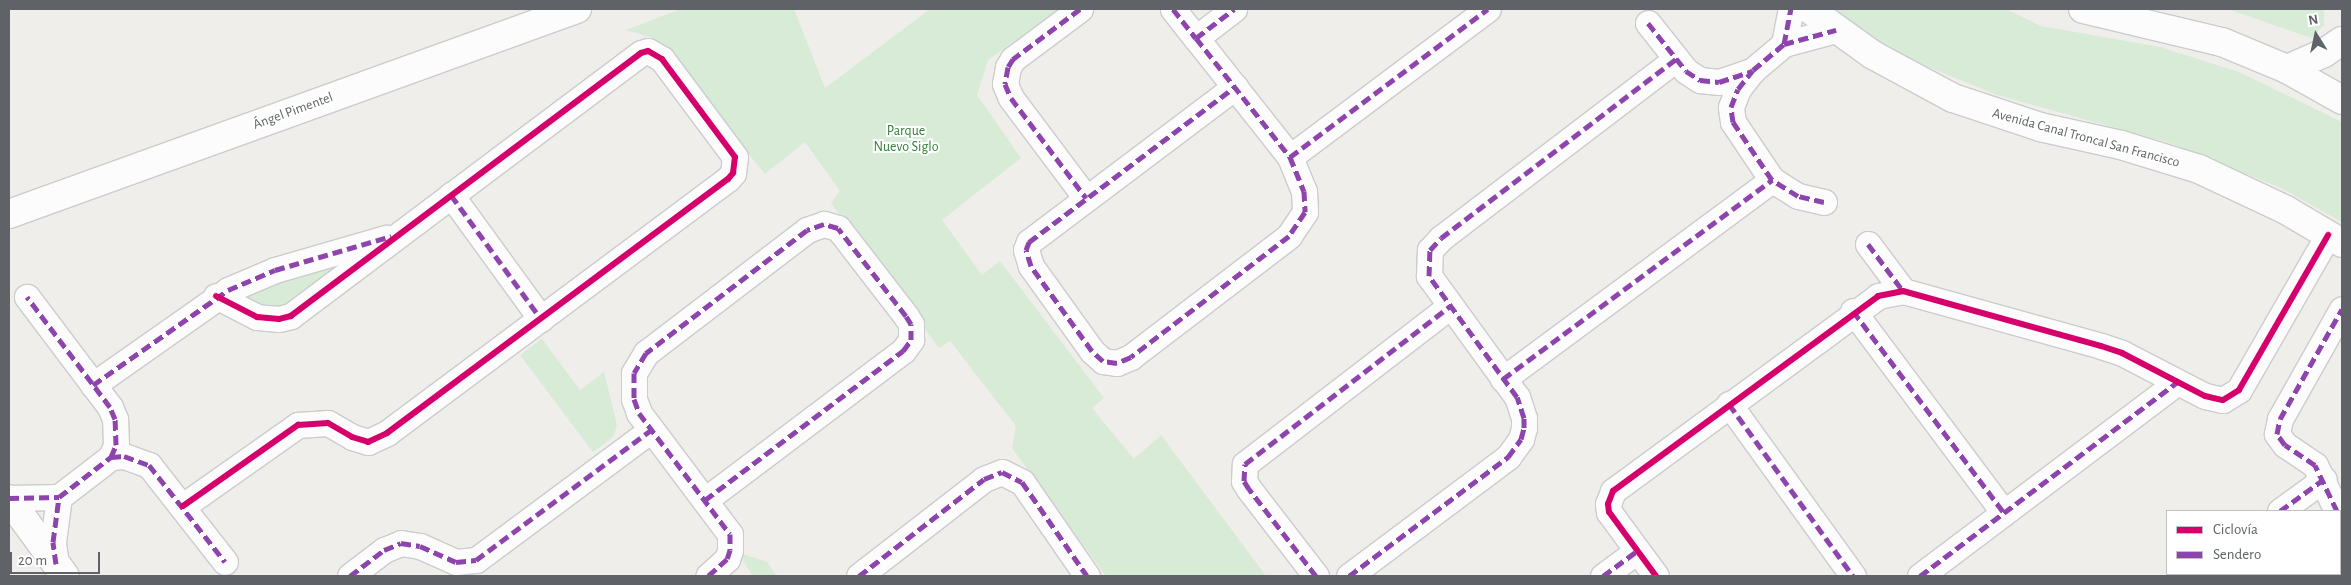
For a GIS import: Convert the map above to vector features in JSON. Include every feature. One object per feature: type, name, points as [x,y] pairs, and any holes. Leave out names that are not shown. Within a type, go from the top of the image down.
[{"type":"street","name":"Ángel Pimentel","points":[[9,214],[577,9]]},
{"type":"street","points":[[1080,9],[1013,59],[1008,67],[1005,84],[1011,98],[1086,198]]},
{"type":"street","points":[[1173,9],[1290,157],[1299,173],[1306,201],[1296,229],[1131,357],[1117,363],[1097,357],[1027,258],[1026,250],[1034,236],[1235,88]]},
{"type":"street","points":[[1196,38],[1234,9]]},
{"type":"street","points":[[1290,157],[1488,9]]},
{"type":"street","points":[[1784,44],[1791,9]]},
{"type":"street","name":"Avenida Canal Troncal San Francisco","points":[[1809,9],[1836,30],[1914,80],[1953,98],[2040,128],[2121,145],[2199,169],[2286,210],[2335,239]]},
{"type":"street","points":[[2083,9],[2222,42],[2287,69],[2342,100]]},
{"type":"street","points":[[1648,23],[1692,77],[1708,82],[1719,82],[1754,70]]},
{"type":"street","points":[[1824,202],[1798,196],[1772,180],[1737,128],[1731,114],[1733,97],[1754,70],[1784,44],[1836,30]]},
{"type":"street","points":[[2287,69],[2324,53],[2342,41]]},
{"type":"street","points":[[183,506],[298,425],[328,423],[359,440],[378,439],[728,179],[736,166],[731,150],[662,58],[648,51],[633,56],[291,316],[279,319],[257,317],[216,296]]},
{"type":"street","points":[[1349,576],[1516,449],[1521,439],[1524,418],[1517,397],[1429,276],[1427,258],[1434,244],[1676,59]]},
{"type":"street","points":[[1503,379],[1772,180]]},
{"type":"street","points":[[451,195],[541,318]]},
{"type":"street","points":[[705,500],[903,351],[911,340],[911,324],[906,316],[843,232],[824,224],[807,230],[646,353],[634,373],[632,385],[639,413],[651,430],[705,500],[726,527],[731,542],[727,559],[708,576]]},
{"type":"street","points":[[93,385],[216,296],[275,270],[401,234]]},
{"type":"street","points":[[1656,576],[1609,512],[1610,497],[1729,404],[1853,311],[1878,296],[1903,291],[2122,353],[2214,399],[2222,400],[2239,390],[2335,239]]},
{"type":"street","points":[[1868,244],[1903,291]]},
{"type":"street","points":[[9,499],[59,497],[111,457],[116,438],[115,419],[93,385],[27,297]]},
{"type":"street","points":[[1316,576],[1249,489],[1244,481],[1245,464],[1450,306]]},
{"type":"street","points":[[2337,510],[2324,479],[2315,465],[2280,439],[2278,426],[2342,309]]},
{"type":"street","points":[[1853,311],[2004,513]]},
{"type":"street","points":[[1920,576],[2178,382]]},
{"type":"street","points":[[1729,404],[1853,576]]},
{"type":"street","points":[[350,576],[384,550],[401,543],[420,546],[456,562],[466,562],[486,555],[651,430]]},
{"type":"street","points":[[111,457],[137,459],[149,465],[226,562]]},
{"type":"street","points":[[859,576],[984,479],[1002,472],[1022,482],[1087,576]]},
{"type":"street","points":[[2281,510],[2324,479]]},
{"type":"street","points":[[59,497],[53,542],[61,570]]},
{"type":"street","points":[[9,499],[61,570]]},
{"type":"street","points":[[1603,576],[1637,551]]},
{"type":"green space","name":"Parque Nuevo Siglo","points":[[681,9],[794,9],[825,88],[930,9],[1060,9],[988,60],[977,95],[1021,158],[942,220],[982,275],[1000,261],[1104,398],[1092,408],[1134,459],[1161,435],[1266,576],[1106,576],[1012,448],[1016,426],[950,341],[939,348],[831,203],[840,191],[805,142],[765,174],[653,38],[626,30]]},
{"type":"green space","points":[[1833,9],[2006,9],[2041,26],[2160,47],[2239,72],[2342,122],[2342,222],[2281,188],[2170,143],[1997,95],[1899,55]]},
{"type":"green space","points":[[2228,9],[2324,9],[2324,25],[2311,38]]},
{"type":"green space","points":[[363,252],[295,305],[269,311],[234,298],[281,277]]},
{"type":"green space","points":[[542,339],[580,390],[604,372],[617,425],[613,437],[593,452],[520,355]]},
{"type":"green space","points":[[737,552],[767,562],[777,576],[753,576]]},
{"type":"marked path","points":[[1080,9],[1013,59],[1008,67],[1005,84],[1011,98],[1086,198]]},
{"type":"marked path","points":[[1173,9],[1196,38],[1290,157],[1304,191],[1305,212],[1289,236],[1131,357],[1117,363],[1103,361],[1092,351],[1031,266],[1026,250],[1029,242],[1235,87]]},
{"type":"marked path","points":[[1196,38],[1234,9]]},
{"type":"marked path","points":[[1290,157],[1488,9]]},
{"type":"marked path","points":[[1784,44],[1791,9]]},
{"type":"marked path","points":[[1648,23],[1686,71],[1700,80],[1719,82],[1752,71]]},
{"type":"marked path","points":[[1824,202],[1798,196],[1772,180],[1733,122],[1731,107],[1738,89],[1753,70],[1784,44],[1836,30]]},
{"type":"marked path","points":[[1349,576],[1508,457],[1521,439],[1524,428],[1524,418],[1517,397],[1429,276],[1430,250],[1441,238],[1676,59]]},
{"type":"marked path","points":[[1503,379],[1772,180]]},
{"type":"marked path","points":[[451,195],[541,319]]},
{"type":"marked path","points":[[705,500],[903,351],[911,340],[911,324],[906,316],[838,228],[824,224],[807,230],[646,353],[634,373],[634,399],[639,413],[730,534],[730,550],[727,559],[708,576]]},
{"type":"marked path","points":[[93,385],[228,290],[275,270],[391,236]]},
{"type":"marked path","points":[[1868,244],[1903,291]]},
{"type":"marked path","points":[[9,498],[59,497],[111,457],[116,445],[115,419],[110,407],[27,297]]},
{"type":"marked path","points":[[1316,576],[1249,489],[1244,481],[1245,464],[1450,306]]},
{"type":"marked path","points":[[2337,510],[2315,465],[2285,445],[2277,434],[2280,419],[2342,309]]},
{"type":"marked path","points":[[1853,311],[2004,513]]},
{"type":"marked path","points":[[1920,576],[2177,382]]},
{"type":"marked path","points":[[1729,404],[1853,576]]},
{"type":"marked path","points":[[350,576],[384,550],[401,543],[420,546],[456,562],[476,560],[651,430]]},
{"type":"marked path","points":[[111,457],[124,456],[149,465],[225,562]]},
{"type":"marked path","points":[[859,576],[984,479],[1002,472],[1022,482],[1087,576]]},
{"type":"marked path","points":[[2281,510],[2324,479]]},
{"type":"marked path","points":[[56,564],[53,542],[59,497]]},
{"type":"marked path","points":[[1603,576],[1637,551]]},
{"type":"cycle path","points":[[183,506],[298,425],[328,423],[352,437],[368,442],[387,433],[728,179],[733,173],[735,157],[662,59],[648,51],[641,53],[291,316],[279,319],[257,317],[216,296]]},
{"type":"cycle path","points":[[1656,576],[1609,512],[1608,504],[1613,491],[1878,296],[1903,291],[2101,346],[2122,353],[2205,396],[2223,400],[2239,390],[2328,235]]}]
